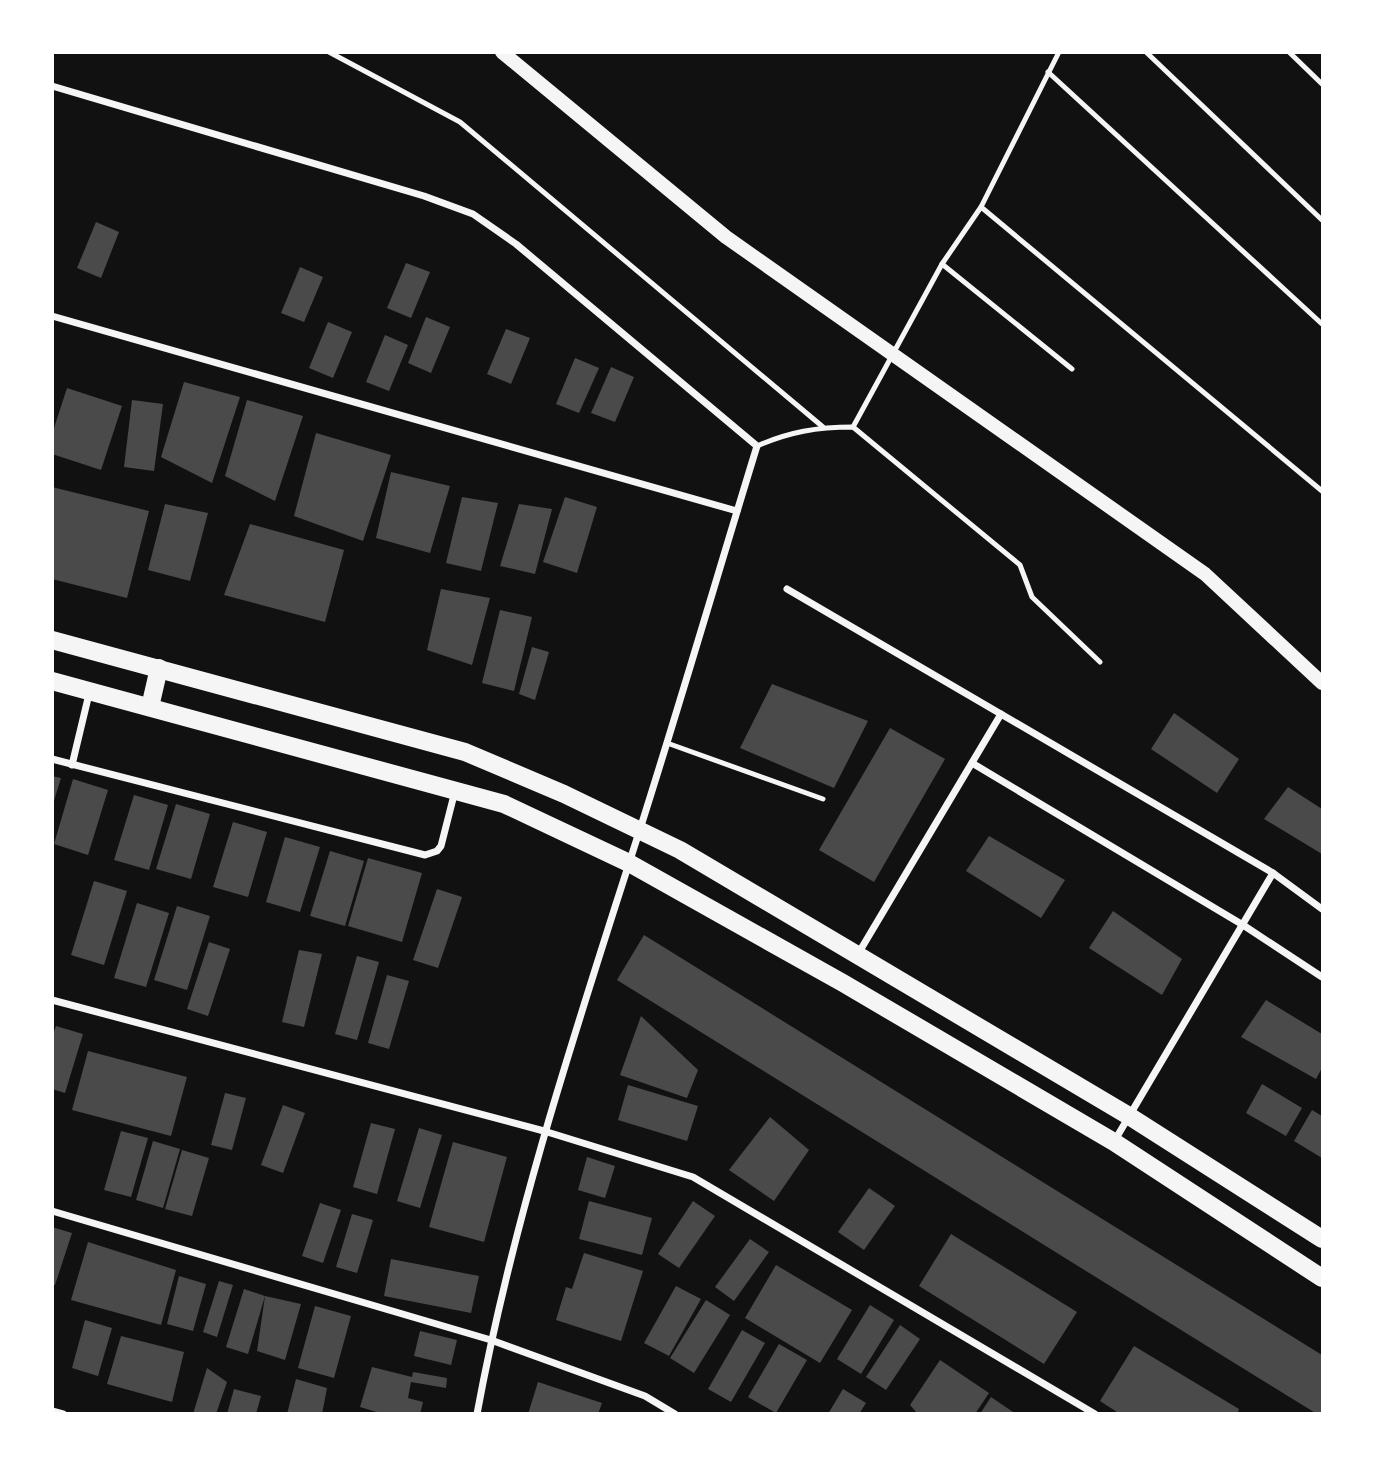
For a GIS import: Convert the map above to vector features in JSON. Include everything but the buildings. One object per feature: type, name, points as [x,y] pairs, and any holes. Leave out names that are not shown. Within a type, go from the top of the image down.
[{"type":"main road","points":[[502,52],[726,237],[1205,575],[1322,683]]},
{"type":"main road","points":[[52,640],[465,752],[516,771],[680,850],[1129,1116],[1322,1239]]},
{"type":"main road","points":[[150,708],[159,668]]},
{"type":"main road","points":[[52,681],[504,804],[629,863],[843,983],[1114,1142],[1322,1278]]},
{"type":"main road","points":[[980,1064],[996,1037]]},
{"type":"street","points":[[52,86],[424,196],[473,214],[516,244],[757,446],[667,743],[544,1131],[491,1340],[477,1413]]},
{"type":"street","points":[[52,316],[737,511]]},
{"type":"street","points":[[787,589],[1273,873],[1322,909]]},
{"type":"street","points":[[72,765],[90,693]]},
{"type":"street","points":[[858,954],[1001,714]]},
{"type":"street","points":[[52,759],[425,855],[437,851],[444,839],[455,790]]},
{"type":"street","points":[[972,763],[1244,925],[1322,977]]},
{"type":"street","points":[[1114,1142],[1273,873]]},
{"type":"street","points":[[52,1000],[544,1131],[693,1177],[1095,1413]]},
{"type":"street","points":[[52,1212],[491,1340],[645,1396],[675,1413]]},
{"type":"street","points":[[52,1411],[62,1413]]},
{"type":"lane","points":[[329,52],[460,122],[823,427]]},
{"type":"lane","points":[[853,427],[942,264],[981,207],[1059,52]]},
{"type":"lane","points":[[1146,52],[1322,220]]},
{"type":"lane","points":[[1289,52],[1322,84]]},
{"type":"lane","points":[[1048,72],[1322,324]]},
{"type":"lane","points":[[981,207],[1322,491]]},
{"type":"lane","points":[[942,264],[1072,369]]},
{"type":"lane","points":[[757,446],[788,433],[823,427],[853,427],[1020,565],[1032,597],[1100,662]]},
{"type":"lane","points":[[667,743],[822,799]]}]
